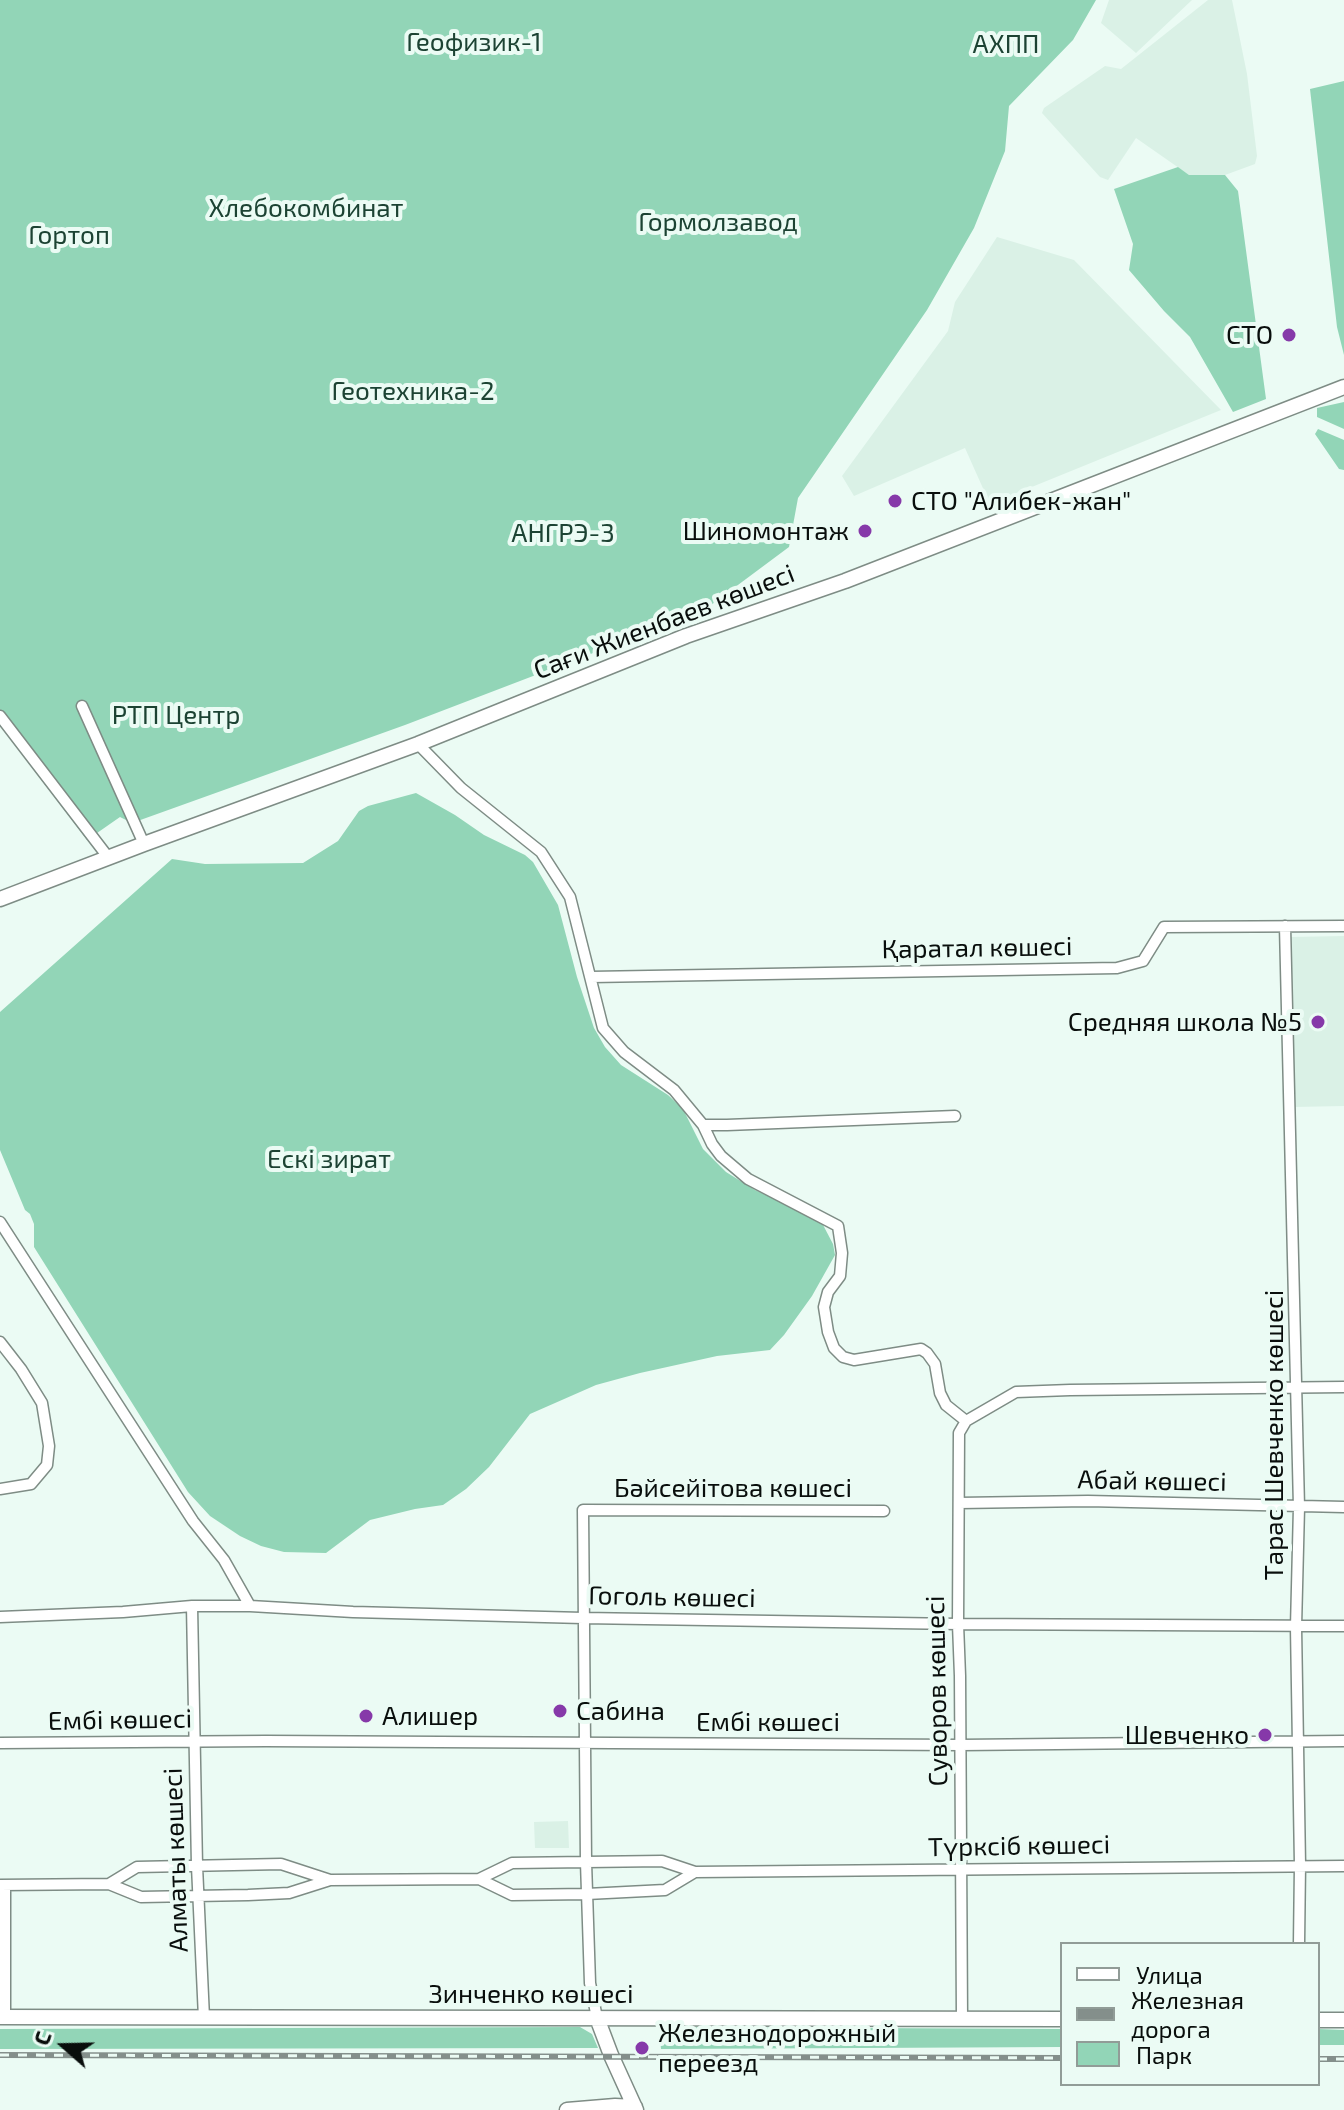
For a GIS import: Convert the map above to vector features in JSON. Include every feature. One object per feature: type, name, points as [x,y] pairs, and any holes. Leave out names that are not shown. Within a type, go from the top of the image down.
[{"type":"main road","name":"Сағи Жиенбаев көшесі","points":[[0,899],[418,744],[686,636],[845,581],[1344,387]]},
{"type":"main road","name":"Зинченко көшесі","points":[[2,2017],[1060,2019]]},
{"type":"main road","points":[[597,2018],[636,2108]]},
{"type":"main road","points":[[1320,2020],[1344,2020]]},
{"type":"main road","points":[[567,2110],[615,2106],[636,2108]]},
{"type":"street","points":[[82,706],[144,844]]},
{"type":"street","points":[[0,716],[108,857]]},
{"type":"street","points":[[418,744],[461,788],[541,852],[570,897],[603,1028],[624,1052],[674,1090],[703,1125],[721,1156],[748,1179],[838,1226],[842,1253],[840,1276],[828,1292],[824,1307],[834,1348],[843,1357],[854,1360],[921,1349],[935,1364],[940,1393],[946,1405],[966,1421],[1016,1392],[1344,1387]]},
{"type":"street","name":"Тарас Шевченко көшесі","points":[[1285,926],[1299,1507],[1296,1627],[1299,1942]]},
{"type":"street","name":"Қаратал көшесі","points":[[591,977],[1117,968],[1143,961],[1164,927],[1344,926]]},
{"type":"street","points":[[703,1125],[955,1116]]},
{"type":"street","points":[[0,1222],[193,1521],[224,1560],[250,1606]]},
{"type":"street","points":[[0,1342],[42,1403],[49,1446],[47,1465],[31,1484],[0,1489]]},
{"type":"street","name":"Суворов көшесі","points":[[962,2019],[959,1433],[966,1421]]},
{"type":"street","name":"Абай көшесі","points":[[959,1503],[1088,1501],[1344,1507]]},
{"type":"street","name":"Бәйсейітова көшесі","points":[[583,1618],[583,1510],[884,1511]]},
{"type":"street","name":"Гоголь көшесі","points":[[0,1617],[192,1606],[250,1606],[583,1618],[1344,1626]]},
{"type":"street","name":"Алматы көшесі","points":[[192,1606],[197,1866],[204,2018]]},
{"type":"street","points":[[583,1618],[590,1983],[597,2018]]},
{"type":"street","name":"Ембі көшесі","points":[[0,1743],[194,1741],[961,1745],[1344,1741]]},
{"type":"street","name":"Түрксіб көшесі","points":[[2,1885],[109,1884],[141,1897],[289,1893],[330,1880],[479,1879],[512,1863],[662,1861],[695,1872],[1344,1866]]},
{"type":"street","name":"Түрксіб көшесі","points":[[109,1884],[137,1867],[281,1864],[330,1880]]},
{"type":"street","name":"Түрксіб көшесі","points":[[479,1879],[512,1895],[587,1894],[665,1890],[695,1872]]},
{"type":"street","points":[[2,1885],[2,2017]]},
{"type":"shaded area","points":[[1109,0],[1192,0],[1136,53],[1101,23]]},
{"type":"shaded area","points":[[1208,0],[1232,0],[1247,74],[1257,156],[1255,164],[1225,175],[1189,175],[1136,138],[1108,180],[1100,177],[1042,113],[1044,108],[1105,66],[1121,69]]},
{"type":"shaded area","points":[[997,237],[1074,260],[1221,410],[990,504],[965,448],[854,496],[842,476],[948,331],[955,302]]},
{"type":"shaded area","name":"Средняя школа №5","points":[[1344,936],[1344,1106],[1294,1107],[1290,937]]},
{"type":"shaded area","points":[[568,1821],[569,1848],[535,1848],[534,1822]]},
{"type":"green space","points":[[0,0],[1096,0],[1073,40],[1009,106],[1005,151],[974,228],[927,310],[798,498],[789,547],[703,611],[405,725],[132,823],[120,817],[87,840],[0,725]]},
{"type":"green space","points":[[1344,81],[1344,355],[1337,327],[1310,89]]},
{"type":"green space","points":[[1178,167],[1189,175],[1225,175],[1238,191],[1266,399],[1233,412],[1190,337],[1129,270],[1133,244],[1114,189]]},
{"type":"green space","points":[[1344,402],[1344,429],[1317,417],[1317,408]]},
{"type":"green space","points":[[1318,429],[1344,440],[1344,470],[1339,469],[1315,434]]},
{"type":"green space","name":"Ескі зират","points":[[416,793],[533,862],[558,905],[577,977],[594,1028],[605,1047],[621,1065],[668,1095],[683,1109],[703,1149],[726,1172],[822,1223],[835,1255],[812,1296],[770,1350],[717,1356],[596,1385],[530,1414],[489,1467],[443,1505],[370,1520],[326,1553],[284,1552],[240,1536],[210,1516],[188,1492],[34,1247],[34,1224],[0,1150],[0,1012],[172,859],[205,864],[303,863],[338,841],[359,811]]},
{"type":"green space","points":[[580,2027],[592,2034],[598,2048],[0,2049],[0,2029]]},
{"type":"green space","points":[[659,2027],[1060,2029],[1060,2047],[661,2049]]},
{"type":"green space","points":[[1320,2029],[1344,2030],[1344,2045],[1320,2045]]},
{"type":"railway","points":[[0,2055],[1060,2058]]},
{"type":"railway","points":[[1320,2059],[1344,2059]]},
{"type":"place","name":"СТО","points":[[1289,335]]},
{"type":"place","name":"СТО \"Алибек-жан\"","points":[[895,501]]},
{"type":"place","name":"Шиномонтаж","points":[[865,531]]},
{"type":"place","name":"Средняя школа №5","points":[[1318,1022]]},
{"type":"place","name":"Сабина","points":[[560,1711]]},
{"type":"place","name":"Алишер","points":[[366,1716]]},
{"type":"place","name":"Шевченко","points":[[1265,1735]]},
{"type":"place","name":"Железнодорожный переезд","points":[[642,2048]]},
{"type":"park label","name":"Геофизик-1","points":[[474,42]]},
{"type":"park label","name":"АХПП","points":[[1006,44]]},
{"type":"park label","name":"Хлебокомбинат","points":[[306,208]]},
{"type":"park label","name":"Гормолзавод","points":[[718,222]]},
{"type":"park label","name":"Гортоп","points":[[69,235]]},
{"type":"park label","name":"Геотехника-2","points":[[413,391]]},
{"type":"park label","name":"АНГРЭ-3","points":[[563,533]]},
{"type":"park label","name":"РТП Центр","points":[[176,715]]}]
